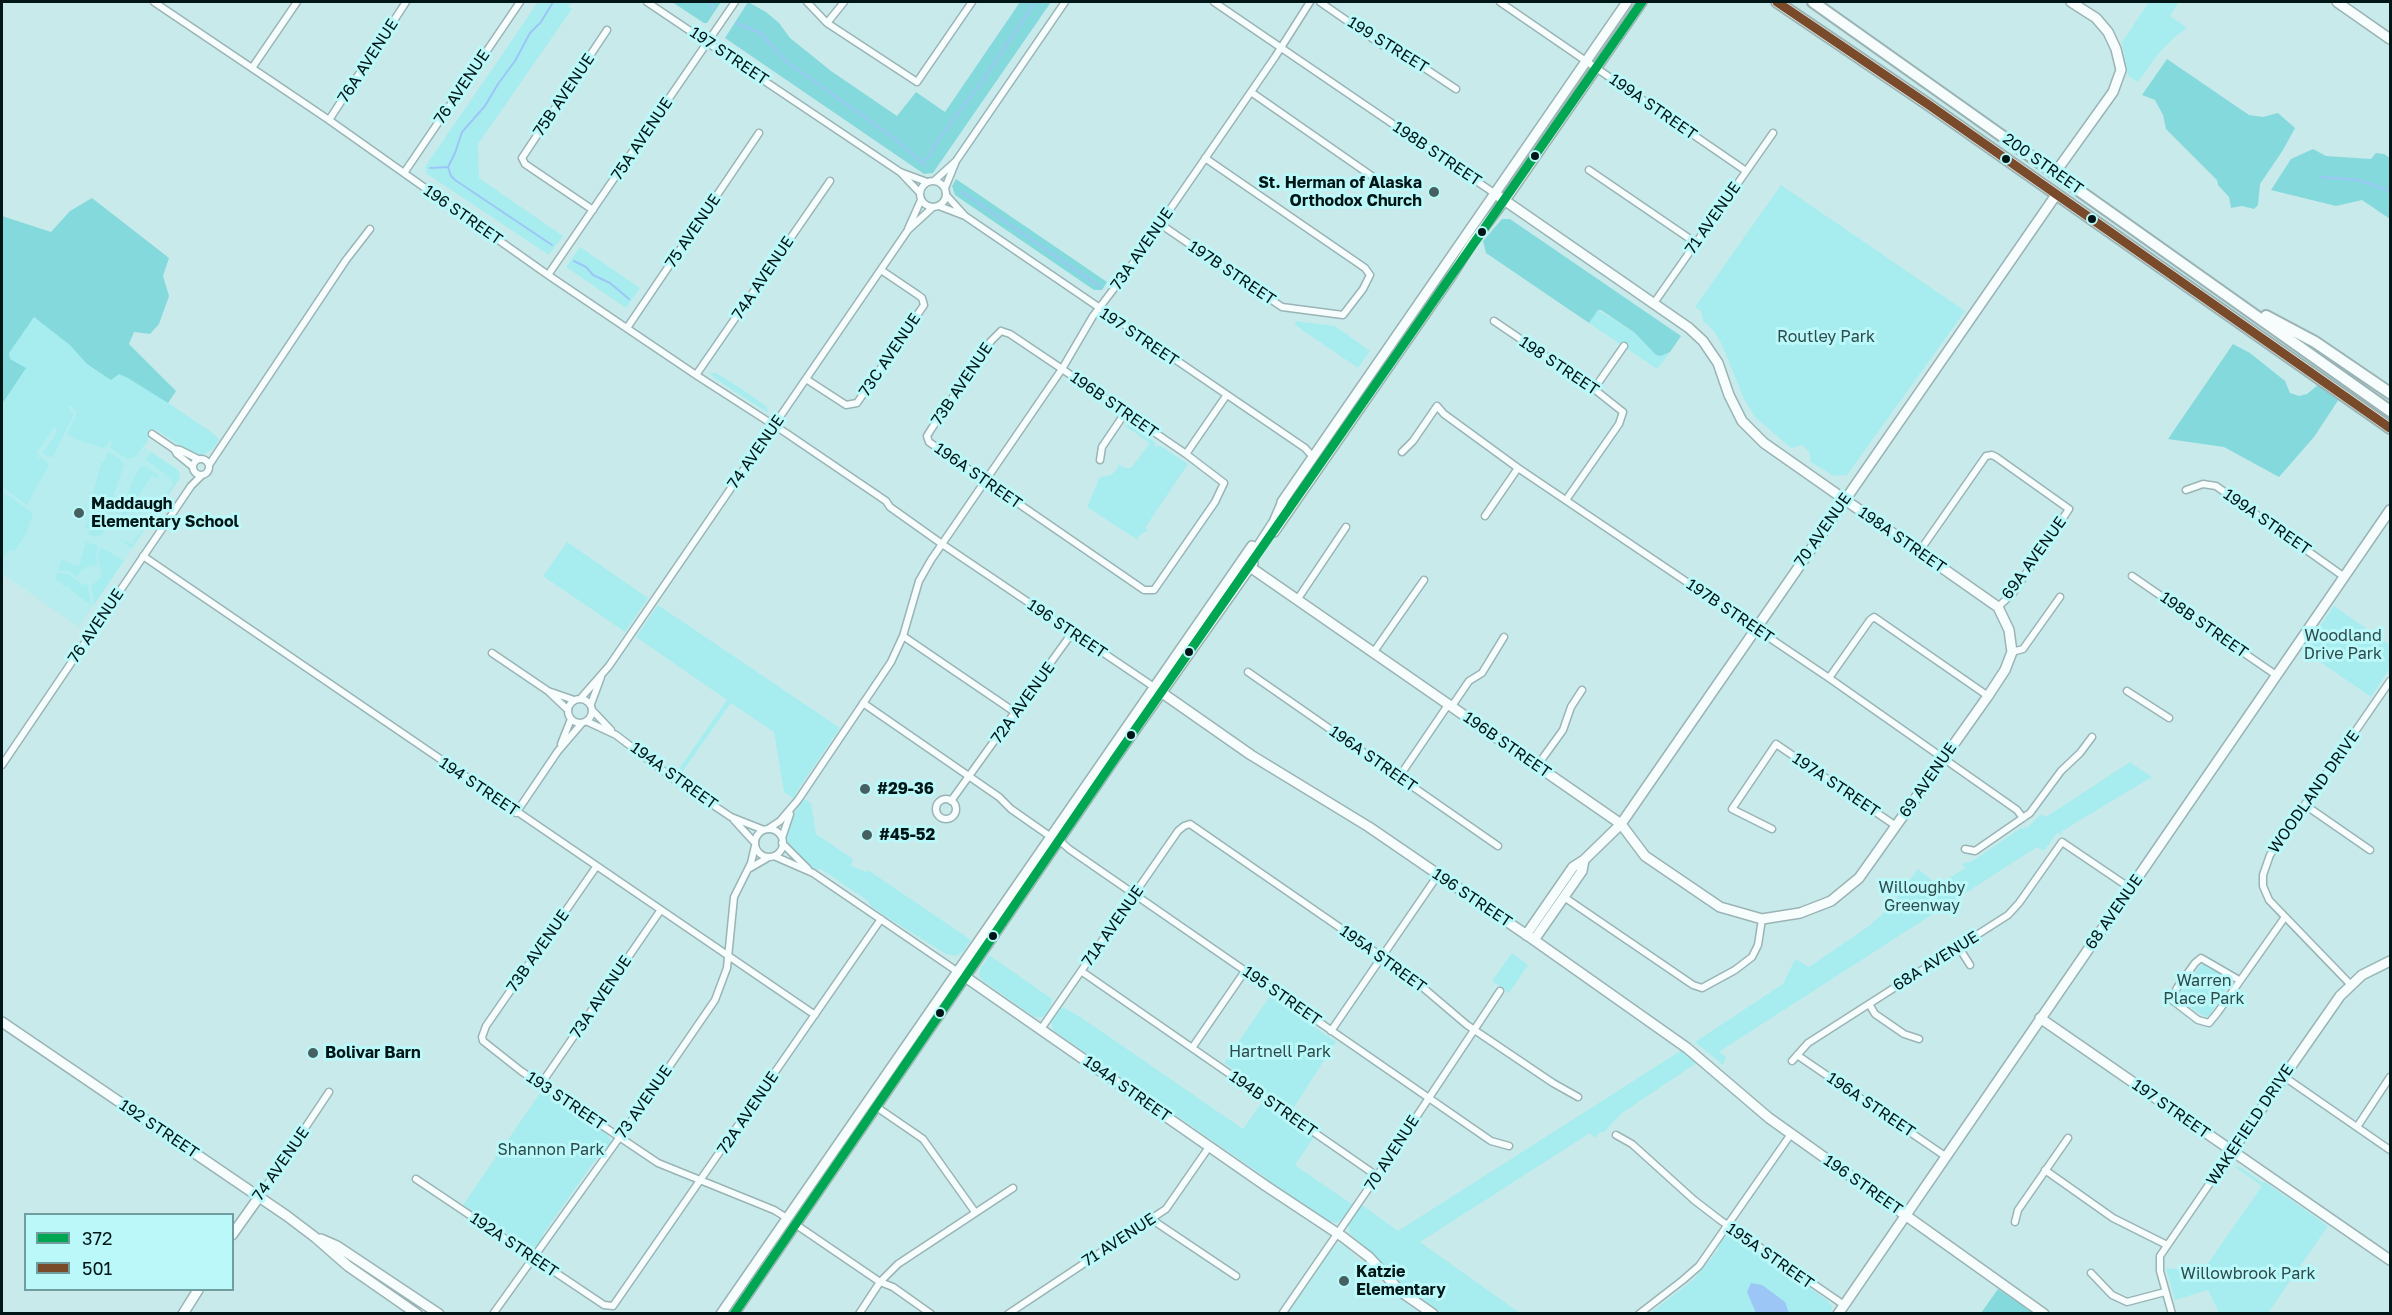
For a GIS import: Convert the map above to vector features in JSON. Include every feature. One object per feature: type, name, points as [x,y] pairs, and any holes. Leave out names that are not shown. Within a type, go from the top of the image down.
[{"type":"main road","name":"200 STREET","points":[[1777,2],[2391,428]]},
{"type":"main road","name":"200 STREET","points":[[1813,2],[2391,411]]},
{"type":"main road","points":[[2055,195],[2073,192],[2090,197]]},
{"type":"main road","points":[[2238,301],[2315,342],[2391,393]]},
{"type":"street","name":"196 STREET","points":[[154,2],[329,120],[548,275],[886,501],[890,507],[1251,755],[1369,827],[1530,937],[1687,1048],[1769,1118],[2044,1314]]},
{"type":"street","points":[[252,68],[297,2]]},
{"type":"street","name":"76A AVENUE","points":[[329,120],[406,2]]},
{"type":"street","name":"76 AVENUE","points":[[404,173],[520,2]]},
{"type":"street","name":"197 STREET","points":[[647,2],[900,172],[920,196]]},
{"type":"street","name":"75A AVENUE","points":[[548,275],[735,2]]},
{"type":"street","points":[[807,2],[827,23],[917,82],[972,2]]},
{"type":"street","points":[[827,23],[844,2]]},
{"type":"street","points":[[956,160],[944,202],[935,207],[926,206],[920,196],[931,182],[956,160],[1065,2]]},
{"type":"street","name":"198B STREET","points":[[1214,2],[1689,328]]},
{"type":"street","name":"73A AVENUE","points":[[903,636],[917,586],[924,570],[1062,369],[1088,323],[1160,224],[1310,2]]},
{"type":"street","name":"199 STREET","points":[[1320,2],[1382,45],[1414,61],[1456,89]]},
{"type":"street","name":"199A STREET","points":[[1500,2],[1746,171]]},
{"type":"street","points":[[1055,838],[1083,797],[1090,781],[1154,687],[1627,2]]},
{"type":"street","points":[[736,1309],[791,1221],[831,1163],[837,1146],[961,974],[1055,838],[1162,693],[1642,2]]},
{"type":"street","points":[[2055,173],[2113,92],[2121,70],[2108,32],[2071,2]]},
{"type":"street","points":[[2337,2],[2391,39]]},
{"type":"street","name":"75B AVENUE","points":[[593,210],[522,160],[607,30]]},
{"type":"street","points":[[1251,92],[1376,179]]},
{"type":"street","name":"75 AVENUE","points":[[627,328],[759,133]]},
{"type":"street","name":"71 AVENUE","points":[[1654,303],[1773,133]]},
{"type":"street","name":"197B STREET","points":[[1160,224],[1282,307],[1343,315],[1367,284],[1369,273],[1205,158]]},
{"type":"street","points":[[1589,170],[1696,243]]},
{"type":"street","name":"197 STREET","points":[[900,172],[931,182]]},
{"type":"street","name":"74A AVENUE","points":[[696,375],[830,181]]},
{"type":"street","points":[[931,182],[945,192]]},
{"type":"street","name":"197 STREET","points":[[945,192],[966,216],[1305,448],[1313,457]]},
{"type":"street","name":"70 AVENUE","points":[[1530,937],[1573,867],[1584,860],[1622,824],[2055,195]]},
{"type":"street","name":"74 AVENUE","points":[[568,710],[602,675],[881,270],[908,230],[920,196]]},
{"type":"street","name":"197 STREET","points":[[935,207],[966,216]]},
{"type":"street","name":"74 AVENUE","points":[[908,230],[935,207]]},
{"type":"street","points":[[197,472],[204,461],[216,452],[346,260],[370,229]]},
{"type":"street","name":"73C AVENUE","points":[[806,379],[846,405],[854,405],[924,305],[922,298],[881,270]]},
{"type":"street","name":"198 STREET","points":[[1494,321],[1594,389],[1623,412],[1619,424],[1566,500]]},
{"type":"street","name":"198A STREET","points":[[1689,328],[1703,341],[1718,363],[1735,409],[1753,433],[1844,500],[1998,607]]},
{"type":"street","name":"196B STREET","points":[[1001,331],[1010,334],[1062,369],[1186,454],[1224,483],[1220,494],[1203,519],[1154,590],[1149,592]]},
{"type":"street","name":"73B AVENUE","points":[[928,439],[932,428],[966,377],[1001,331]]},
{"type":"street","points":[[1594,389],[1624,346]]},
{"type":"street","points":[[1186,454],[1226,396]]},
{"type":"street","name":"197B STREET","points":[[1402,452],[1413,441],[1437,406],[1443,414],[1518,468],[1829,678],[2017,810],[2023,818]]},
{"type":"street","points":[[1100,460],[1102,447],[1125,413]]},
{"type":"street","points":[[152,434],[174,449],[197,472],[208,471],[204,461],[174,449]]},
{"type":"street","name":"196A STREET","points":[[928,439],[934,447],[1149,592]]},
{"type":"street","name":"69A AVENUE","points":[[1919,552],[1986,456],[1992,455],[2069,509],[2013,593],[1998,607]]},
{"type":"street","points":[[1287,513],[1292,499],[1315,465],[1313,457]]},
{"type":"street","points":[[1485,516],[1518,468]]},
{"type":"street","name":"76 AVENUE","points":[[2,765],[190,486],[197,472]]},
{"type":"street","name":"199A STREET","points":[[2186,490],[2203,484],[2216,486],[2343,576]]},
{"type":"street","points":[[1250,567],[1252,556],[1274,522],[1284,499]]},
{"type":"street","name":"68 AVENUE","points":[[1838,1314],[2343,576],[2391,510]]},
{"type":"street","points":[[1297,600],[1346,527]]},
{"type":"street","name":"194 STREET","points":[[143,556],[516,813],[815,1015]]},
{"type":"street","name":"196B STREET","points":[[1250,567],[1622,824],[1645,856],[1720,907],[1762,919]]},
{"type":"street","name":"198B STREET","points":[[2132,576],[2276,675]]},
{"type":"street","points":[[1373,653],[1424,580]]},
{"type":"street","name":"69 AVENUE","points":[[1762,919],[1800,913],[1831,901],[1860,878],[1988,696],[2005,670],[2012,652],[2024,649],[2060,597]]},
{"type":"street","points":[[1998,607],[2009,630],[2012,652]]},
{"type":"street","points":[[1829,678],[1869,620],[1874,617],[1988,696]]},
{"type":"street","name":"72A AVENUE","points":[[951,801],[1072,633]]},
{"type":"street","points":[[748,870],[780,850],[786,821],[798,800],[891,662],[903,636],[1016,713]]},
{"type":"street","points":[[1400,777],[1449,705],[1454,702],[1469,681],[1482,673],[1504,637]]},
{"type":"street","points":[[492,653],[548,691],[568,710],[572,719],[558,750]]},
{"type":"street","name":"196A STREET","points":[[1248,672],[1498,846]]},
{"type":"street","name":"74 AVENUE","points":[[584,722],[592,708],[602,675]]},
{"type":"street","name":"WOODLAND DRIVE","points":[[2352,986],[2266,896],[2262,875],[2270,855],[2391,681]]},
{"type":"street","points":[[1537,766],[1563,730],[1571,707],[1582,690]]},
{"type":"street","points":[[548,691],[578,699]]},
{"type":"street","points":[[2127,691],[2169,718]]},
{"type":"street","name":"194A STREET","points":[[578,699],[592,708],[616,735],[674,779],[731,817],[766,830]]},
{"type":"street","name":"195 STREET","points":[[863,703],[1134,895],[1491,1141],[1509,1146]]},
{"type":"street","name":"194A STREET","points":[[572,719],[616,735]]},
{"type":"street","points":[[516,813],[558,750],[584,722]]},
{"type":"street","points":[[1965,849],[1975,851],[2034,809],[2061,771],[2080,753],[2092,737]]},
{"type":"street","name":"197A STREET","points":[[1772,829],[1732,809],[1776,744],[1896,826]]},
{"type":"street","points":[[771,856],[759,852],[755,844],[757,835],[780,821],[798,800]]},
{"type":"street","points":[[2305,805],[2370,850]]},
{"type":"street","name":"194A STREET","points":[[731,817],[755,844]]},
{"type":"street","name":"71A AVENUE","points":[[1041,1029],[1178,831],[1186,825]]},
{"type":"street","name":"195A STREET","points":[[1186,825],[1195,826],[1419,983],[1473,1029],[1553,1083],[1578,1097]]},
{"type":"street","points":[[766,830],[777,832],[782,841]]},
{"type":"street","name":"194A STREET","points":[[782,841],[813,873],[1209,1147],[1338,1233],[1369,1257],[1400,1291],[1433,1314]]},
{"type":"street","name":"68A AVENUE","points":[[1792,1061],[1808,1043],[2014,909],[2062,842],[2130,888]]},
{"type":"street","name":"73 AVENUE","points":[[493,1314],[620,1138],[715,1000],[727,969],[733,902],[738,886],[748,870],[755,844]]},
{"type":"street","name":"194A STREET","points":[[771,856],[813,873]]},
{"type":"street","name":"70 AVENUE","points":[[1530,937],[1564,897],[1582,871],[1584,860]]},
{"type":"street","name":"73B AVENUE","points":[[482,1037],[486,1026],[596,867]]},
{"type":"street","points":[[1331,1031],[1438,875]]},
{"type":"street","points":[[1564,897],[1693,985],[1700,987],[1713,984],[1752,957],[1758,945],[1762,919]]},
{"type":"street","name":"73A AVENUE","points":[[541,1084],[660,911]]},
{"type":"street","points":[[2239,981],[2202,958],[2195,963],[2174,993],[2172,1000],[2198,1020],[2208,1023],[2218,1012],[2285,917]]},
{"type":"street","name":"72A AVENUE","points":[[613,1306],[881,920]]},
{"type":"street","points":[[1958,946],[1970,965]]},
{"type":"street","name":"WAKEFIELD DRIVE","points":[[2172,1314],[2159,1261],[2167,1245],[2340,996],[2362,975],[2391,961]]},
{"type":"street","points":[[1192,1048],[1245,970]]},
{"type":"street","name":"194B STREET","points":[[1081,971],[1377,1176]]},
{"type":"street","points":[[721,1314],[875,1106],[961,974]]},
{"type":"street","name":"70 AVENUE","points":[[1281,1314],[1377,1176],[1500,990]]},
{"type":"street","points":[[1869,1004],[1875,1014],[1904,1034],[1918,1039]]},
{"type":"street","name":"197 STREET","points":[[2040,1018],[2391,1260]]},
{"type":"street","name":"192 STREET","points":[[2,1022],[259,1197],[316,1238],[348,1266],[417,1314]]},
{"type":"street","name":"193 STREET","points":[[482,1037],[485,1043],[541,1084],[658,1163],[774,1210],[931,1314]]},
{"type":"street","name":"196A STREET","points":[[1797,1054],[1945,1156]]},
{"type":"street","points":[[2283,1076],[2391,1150]]},
{"type":"street","points":[[2357,1127],[2391,1077]]},
{"type":"street","name":"74 AVENUE","points":[[234,1232],[329,1092]]},
{"type":"street","points":[[875,1106],[926,1142],[975,1212]]},
{"type":"street","name":"195A STREET","points":[[1616,1134],[1632,1144],[1694,1200],[1728,1226],[1844,1305]]},
{"type":"street","points":[[1639,1314],[1694,1270],[1728,1226],[1791,1134]]},
{"type":"street","points":[[2015,1222],[2018,1209],[2068,1138]]},
{"type":"street","name":"71 AVENUE","points":[[1008,1314],[1170,1205],[1209,1147]]},
{"type":"street","points":[[2045,1170],[2113,1218],[2167,1245]]},
{"type":"street","name":"192A STREET","points":[[416,1179],[604,1305],[613,1306]]},
{"type":"street","points":[[859,1314],[880,1282],[902,1260],[1014,1188]]},
{"type":"street","points":[[1151,1219],[1236,1276]]},
{"type":"street","name":"192 STREET","points":[[316,1238],[337,1246],[439,1314]]},
{"type":"street","points":[[2091,1273],[2112,1295],[2127,1302],[2165,1292]]},
{"type":"street","points":[[183,1314],[197,1291]]},
{"type":"shaded area","points":[[672,2],[708,2],[713,9],[710,2],[721,2],[707,23],[704,23]]},
{"type":"shaded area","points":[[748,2],[766,12],[779,23],[790,38],[831,71],[897,116],[916,92],[945,112],[1020,2],[1051,2],[933,173],[924,174],[725,38]]},
{"type":"shaded area","points":[[2167,59],[2249,115],[2263,117],[2278,113],[2295,128],[2260,184],[2258,205],[2254,209],[2242,206],[2231,208],[2229,197],[2218,185],[2217,180],[2166,129],[2163,115],[2155,100],[2142,95]]},
{"type":"shaded area","points":[[2313,149],[2326,156],[2371,159],[2376,153],[2390,158],[2390,219],[2362,200],[2336,206],[2271,190],[2291,159]]},
{"type":"shaded area","points":[[956,179],[1107,282],[1102,290],[1094,290],[955,195],[952,186]]},
{"type":"shaded area","points":[[92,198],[169,258],[163,276],[169,296],[159,324],[150,334],[134,332],[129,344],[176,391],[168,403],[119,374],[111,380],[87,364],[70,345],[34,317],[9,353],[10,359],[26,368],[2,404],[2,216],[51,232],[70,211]]},
{"type":"shaded area","points":[[1502,219],[1510,219],[1681,336],[1670,352],[1661,356],[1656,355],[1635,333],[1601,310],[1598,310],[1589,323],[1486,253],[1483,241]]},
{"type":"shaded area","points":[[2233,344],[2250,353],[2285,381],[2290,393],[2299,396],[2307,394],[2318,385],[2339,399],[2314,437],[2279,477],[2224,447],[2168,439]]},
{"type":"shaded area","name":"Maddaugh Elementary School","points":[[26,368],[178,470],[180,478],[79,627],[2,574],[2,404]]},
{"type":"shaded area","name":"Katzie Elementary","points":[[1340,1243],[1349,1248],[1350,1252],[1382,1285],[1388,1287],[1418,1313],[1287,1313],[1332,1247]]},
{"type":"shaded area","points":[[1751,1283],[1762,1285],[1785,1302],[1789,1313],[1756,1313],[1747,1292]]},
{"type":"shaded area","points":[[1998,1289],[2034,1313],[1981,1313]]},
{"type":"green space","points":[[538,2],[572,2],[568,7],[572,9],[478,144],[479,178],[563,236],[549,255],[427,174],[425,167]]},
{"type":"green space","points":[[2147,2],[2179,2],[2170,16],[2187,28],[2158,54],[2138,82],[2128,76],[2122,42]]},
{"type":"green space","name":"Routley Park","points":[[1781,185],[1965,311],[1847,475],[1834,476],[1811,462],[1809,451],[1802,445],[1791,448],[1756,418],[1744,399],[1722,345],[1713,330],[1703,321],[1701,311],[1695,307]]},
{"type":"green space","points":[[580,247],[640,288],[626,308],[566,267]]},
{"type":"green space","points":[[30,309],[214,434],[219,440],[213,449],[200,457],[195,456],[155,429],[148,438],[147,445],[145,444],[135,457],[127,459],[110,448],[112,442],[110,440],[104,448],[80,441],[67,434],[76,415],[76,411],[69,405],[68,407],[74,414],[52,458],[42,453],[56,434],[56,428],[37,453],[39,454],[36,459],[38,460],[41,456],[49,465],[27,505],[2,487],[2,352],[9,353],[20,335]]},
{"type":"green space","points":[[1598,310],[1635,333],[1656,355],[1661,356],[1670,352],[1657,369],[1589,323]]},
{"type":"green space","points":[[1296,321],[1335,326],[1370,351],[1358,368],[1295,325]]},
{"type":"green space","points":[[710,373],[716,373],[743,390],[767,407],[768,413],[714,378]]},
{"type":"green space","points":[[1129,425],[1156,443],[1154,445],[1157,447],[1159,445],[1188,464],[1145,528],[1148,530],[1138,537],[1138,540],[1087,507],[1100,477],[1111,475],[1118,468],[1118,464],[1131,468],[1150,443],[1125,426]]},
{"type":"green space","points":[[110,452],[124,465],[107,514],[91,506],[93,501],[91,500],[102,461],[104,462],[107,453]]},
{"type":"green space","points":[[151,452],[178,470],[180,478],[132,548],[123,540],[132,544],[174,483],[147,461]]},
{"type":"green space","points":[[141,466],[145,466],[159,476],[157,478],[152,476],[119,525],[132,481]]},
{"type":"green space","points":[[2,491],[33,513],[26,534],[14,552],[10,549],[4,557],[2,555]]},
{"type":"green space","points":[[91,509],[107,518],[103,533],[99,537],[88,535],[90,529],[85,528]]},
{"type":"green space","points":[[86,542],[99,546],[96,556],[98,566],[91,565],[81,570],[78,578],[69,571],[58,571],[61,560],[79,566]]},
{"type":"green space","points":[[567,542],[648,598],[625,632],[543,576]]},
{"type":"green space","points":[[101,547],[124,561],[93,606],[91,586],[102,576],[98,557]]},
{"type":"green space","points":[[57,573],[68,574],[81,584],[88,585],[91,605],[70,590],[71,588],[55,580]]},
{"type":"green space","points":[[658,605],[840,728],[797,791],[794,799],[784,792],[774,732],[731,703],[680,775],[677,772],[727,700],[636,637]]},
{"type":"green space","name":"Woodland Drive Park","points":[[2334,606],[2390,645],[2390,668],[2371,697],[2303,650]]},
{"type":"green space","name":"Willoughby Greenway","points":[[2130,762],[2152,777],[2061,832],[2063,834],[2057,833],[2044,851],[2037,847],[1719,1052],[1726,1057],[1723,1065],[1695,1042],[1783,984],[1795,959],[1809,967],[1869,926],[1889,908],[1918,869],[1938,885],[1965,868],[1962,863],[1971,862],[2021,828],[2025,826],[2027,828],[2041,814],[2046,817]]},
{"type":"green space","points":[[805,799],[811,803],[816,834],[853,859],[851,866],[867,872],[868,870],[971,940],[963,952],[955,956],[946,954],[888,918],[868,901],[821,869],[815,870],[793,851],[787,844],[785,836],[788,823]]},
{"type":"green space","points":[[1512,953],[1528,965],[1509,993],[1492,981]]},
{"type":"green space","points":[[989,955],[1052,999],[1050,1008],[1044,1016],[1038,1018],[1033,1016],[983,981],[979,976],[980,969]]},
{"type":"green space","name":"Warren Place Park","points":[[2201,965],[2207,965],[2227,979],[2229,984],[2210,1015],[2206,1017],[2184,1004],[2179,998]]},
{"type":"green space","name":"Hartnell Park","points":[[1270,996],[1336,1042],[1292,1110],[1224,1063]]},
{"type":"green space","points":[[1062,1007],[1079,1016],[1243,1129],[1263,1101],[1314,1137],[1295,1165],[1353,1205],[1343,1219],[1337,1223],[1329,1221],[1268,1183],[1265,1177],[1054,1031],[1051,1022]]},
{"type":"green space","points":[[1682,1050],[1698,1062],[1622,1113],[1604,1132],[1600,1132],[1595,1138],[1590,1133],[1420,1242],[1520,1313],[1442,1313],[1399,1283],[1376,1256],[1350,1234],[1348,1224],[1362,1205],[1398,1231]]},
{"type":"green space","name":"Shannon Park","points":[[542,1090],[595,1128],[607,1133],[611,1141],[543,1234],[536,1248],[530,1249],[463,1205]]},
{"type":"green space","name":"Willowbrook Park","points":[[2235,1167],[2240,1167],[2263,1183],[2265,1182],[2328,1226],[2268,1313],[2219,1313],[2208,1290],[2175,1300],[2166,1268],[2202,1272],[2262,1186]]},
{"type":"green space","points":[[1729,1235],[1738,1238],[1827,1300],[1832,1307],[1831,1314],[1649,1314],[1693,1280],[1718,1250],[1722,1239]]},
{"type":"waterway","points":[[552,245],[455,180],[448,167],[462,132],[485,106],[515,61],[530,33],[541,22],[553,2]]},
{"type":"waterway","points":[[709,2],[714,9]]},
{"type":"waterway","points":[[922,161],[930,156],[936,143],[980,84],[1035,2]]},
{"type":"waterway","points":[[736,23],[760,33],[787,62],[894,138],[926,166]]},
{"type":"waterway","points":[[430,168],[448,167]]},
{"type":"waterway","points":[[2320,177],[2359,180],[2390,191]]},
{"type":"waterway","points":[[962,192],[1099,286]]},
{"type":"waterway","points":[[574,261],[586,267],[593,275],[610,283],[629,299]]},
{"type":"transit line","name":"372","points":[[734,1314],[1116,757],[1642,2]]},
{"type":"transit line","name":"501","points":[[1777,2],[1929,105],[2390,428]]},
{"type":"place","name":"St. Herman of Alaska Orthodox Church","points":[[1434,192]]},
{"type":"place","name":"Maddaugh Elementary School","points":[[79,513]]},
{"type":"place","name":"#29-36","points":[[865,789]]},
{"type":"place","name":"#45-52","points":[[867,835]]},
{"type":"place","name":"Bolivar Barn","points":[[313,1053]]},
{"type":"place","name":"Katzie Elementary","points":[[1344,1281]]}]
